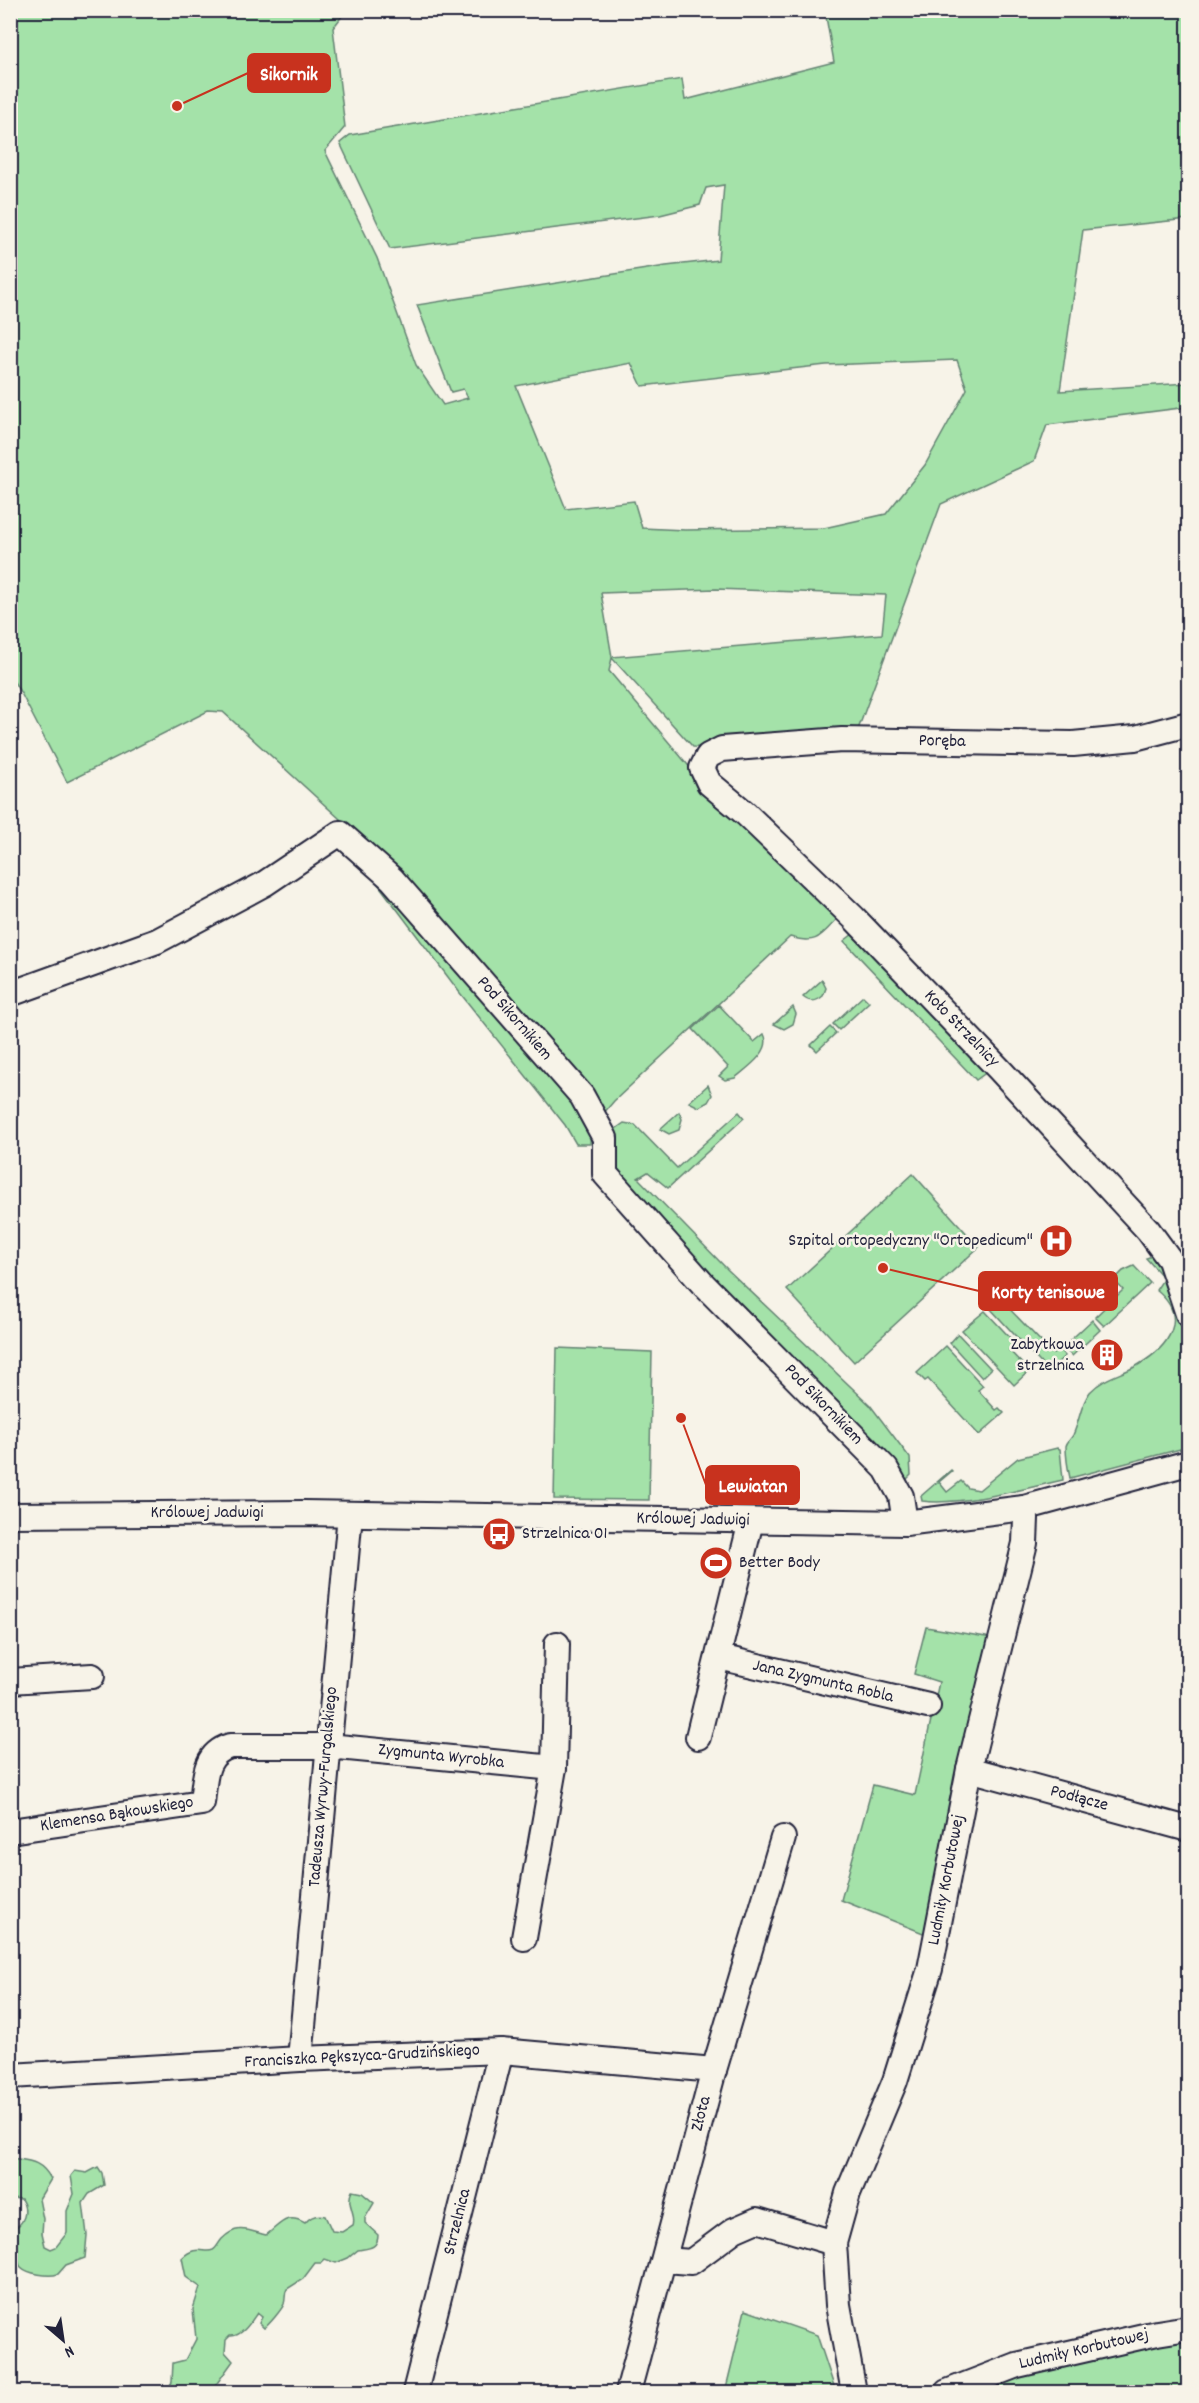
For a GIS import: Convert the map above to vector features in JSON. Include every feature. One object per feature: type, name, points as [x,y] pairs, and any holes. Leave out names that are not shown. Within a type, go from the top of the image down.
[{"type":"street","name":"Poręba","points":[[702,768],[708,756],[722,749],[842,740],[1073,744],[1135,738],[1188,724]]},
{"type":"street","name":"Koło Strzelnicy","points":[[702,768],[709,783],[746,814],[854,918],[999,1069],[1148,1230],[1170,1260],[1188,1314]]},
{"type":"street","name":"Pod Sikornikiem","points":[[10,994],[157,941],[264,884],[340,833],[392,879],[582,1096],[605,1138],[605,1174],[702,1283],[886,1469],[901,1496],[905,1523]]},
{"type":"street","name":"Królowej Jadwigi","points":[[10,1515],[181,1512],[905,1523],[1024,1508],[1188,1463]]},
{"type":"street","name":"Ludmiły Korbutowej","points":[[854,2392],[838,2305],[834,2242],[848,2193],[895,2081],[930,1969],[969,1769],[1024,1544],[1026,1518],[1024,1508]]},
{"type":"street","name":"Tadeusza Wyrwy-Furgalskiego","points":[[300,2059],[350,1514]]},
{"type":"street","points":[[698,1737],[751,1521]]},
{"type":"street","points":[[524,1938],[554,1768],[557,1644]]},
{"type":"street","name":"Jana Zygmunta Robla","points":[[719,1657],[928,1706]]},
{"type":"street","points":[[10,1681],[92,1676]]},
{"type":"street","name":"Klemensa Bąkowskiego","points":[[10,1831],[202,1803],[207,1762],[216,1751],[230,1746],[328,1746]]},
{"type":"street","name":"Zygmunta Wyrobka","points":[[328,1746],[554,1768]]},
{"type":"street","name":"Podłącze","points":[[969,1769],[1188,1830]]},
{"type":"street","name":"Złota","points":[[628,2392],[714,2070],[783,1838]]},
{"type":"street","name":"Franciszka Pększyca-Grudzińskiego","points":[[10,2076],[300,2059],[501,2051],[714,2070]]},
{"type":"street","name":"Strzelnica","points":[[415,2392],[501,2051]]},
{"type":"street","points":[[664,2260],[691,2262],[734,2230],[757,2220],[834,2242]]},
{"type":"street","name":"Ludmiły Korbutowej","points":[[947,2392],[1017,2365],[1188,2328]]},
{"type":"green space","points":[[10,11],[346,11],[333,28],[345,127],[325,151],[377,258],[416,365],[443,405],[468,398],[463,389],[451,392],[417,305],[718,260],[724,185],[706,188],[700,205],[660,215],[390,249],[340,143],[350,135],[682,79],[685,100],[834,62],[825,11],[1188,11],[1188,219],[1083,230],[1060,391],[1188,383],[1188,407],[1047,425],[1034,461],[941,504],[856,735],[711,748],[693,747],[612,658],[609,671],[698,777],[838,918],[827,930],[812,940],[790,937],[614,1101],[591,1128],[590,1144],[576,1144],[565,1125],[460,993],[360,860],[362,843],[340,819],[223,712],[208,711],[67,782],[11,677]],"holes":[[[957,360],[967,389],[925,465],[886,514],[824,528],[685,530],[642,528],[634,501],[566,509],[516,386],[631,363],[642,386],[826,365]],[[716,589],[886,595],[882,634],[612,657],[601,593]]]},
{"type":"green space","points":[[853,934],[991,1069],[976,1080],[844,941]]},
{"type":"green space","points":[[822,980],[826,988],[823,996],[813,1001],[803,997]]},
{"type":"green space","points":[[863,996],[869,1002],[839,1030],[833,1024]]},
{"type":"green space","points":[[719,1005],[754,1042],[764,1034],[766,1040],[762,1053],[752,1064],[735,1078],[725,1080],[719,1076],[728,1067],[693,1029]]},
{"type":"green space","points":[[793,1007],[796,1014],[793,1024],[784,1029],[774,1024]]},
{"type":"green space","points":[[830,1027],[836,1033],[817,1051],[811,1045]]},
{"type":"green space","points":[[708,1085],[712,1095],[708,1102],[699,1107],[689,1102]]},
{"type":"green space","points":[[679,1112],[682,1119],[679,1130],[669,1134],[660,1129]]},
{"type":"green space","points":[[739,1112],[744,1118],[668,1188],[648,1172],[638,1178],[728,1270],[870,1405],[910,1458],[911,1475],[903,1483],[611,1173],[610,1133],[624,1123],[635,1125],[677,1168]]},
{"type":"green space","points":[[913,1174],[979,1247],[854,1362],[787,1290]]},
{"type":"green space","points":[[1159,1254],[1186,1314],[1188,1447],[1070,1478],[1066,1446],[1073,1435],[1084,1402],[1090,1392],[1101,1383],[1149,1358],[1159,1349],[1171,1331],[1172,1311],[1166,1300],[1156,1290],[1164,1278],[1146,1258]]},
{"type":"green space","points":[[1134,1266],[1150,1283],[1104,1326],[1095,1317],[1123,1290],[1114,1280],[1123,1271]]},
{"type":"green space","points":[[999,1298],[1053,1354],[1059,1349],[1065,1356],[1048,1371],[989,1307]]},
{"type":"green space","points":[[985,1311],[1016,1344],[1009,1350],[1029,1371],[1014,1385],[962,1330]]},
{"type":"green space","points":[[1092,1320],[1100,1330],[1072,1356],[1063,1347]]},
{"type":"green space","points":[[958,1334],[991,1369],[982,1378],[950,1343]]},
{"type":"green space","points":[[946,1346],[983,1386],[978,1390],[996,1410],[999,1408],[1004,1413],[979,1435],[928,1379],[925,1381],[917,1373]]},
{"type":"green space","points":[[557,1348],[652,1352],[649,1500],[554,1499]]},
{"type":"green space","points":[[1060,1449],[1063,1480],[974,1499],[922,1501],[921,1496],[951,1470],[939,1482],[947,1492],[961,1481],[968,1488],[979,1490],[1018,1458]]},
{"type":"green space","points":[[926,1627],[986,1637],[990,1640],[928,1935],[841,1900],[873,1785],[915,1795],[939,1682],[914,1674]]},
{"type":"green space","points":[[11,2158],[39,2165],[51,2179],[39,2199],[45,2246],[51,2249],[56,2247],[67,2233],[67,2211],[74,2194],[71,2176],[75,2171],[87,2173],[98,2167],[102,2173],[104,2185],[89,2194],[83,2203],[87,2235],[85,2258],[66,2265],[58,2274],[44,2275],[28,2271],[20,2266],[17,2253],[11,2255],[11,2230],[22,2221],[25,2208],[21,2199],[11,2198]]},
{"type":"green space","points":[[352,2191],[362,2193],[374,2203],[365,2218],[365,2223],[378,2235],[376,2243],[336,2263],[325,2259],[321,2263],[315,2263],[303,2279],[287,2289],[283,2306],[264,2328],[259,2323],[262,2317],[257,2313],[242,2332],[230,2336],[226,2340],[225,2352],[233,2361],[215,2386],[215,2392],[166,2392],[172,2382],[173,2363],[185,2360],[196,2339],[193,2309],[200,2287],[186,2277],[182,2258],[191,2251],[213,2250],[227,2234],[233,2231],[253,2231],[266,2235],[288,2219],[305,2223],[314,2216],[325,2216],[332,2231],[342,2232],[353,2225],[354,2221],[350,2200]]},
{"type":"green space","points":[[745,2310],[817,2335],[836,2392],[725,2392]]},
{"type":"green space","points":[[1188,2337],[1188,2392],[970,2392],[1094,2354]]},
{"type":"place","name":"Sikornik","points":[[177,106]]},
{"type":"place","name":"Szpital ortopedyczny \"Ortopedicum\"","points":[[1056,1241]]},
{"type":"place","name":"Korty tenisowe","points":[[883,1268]]},
{"type":"place","name":"Zabytkowa strzelnica","points":[[1107,1355]]},
{"type":"place","name":"Lewiatan","points":[[681,1418]]},
{"type":"place","name":"Strzelnica 01","points":[[499,1534]]},
{"type":"place","name":"Better Body","points":[[716,1563]]}]
